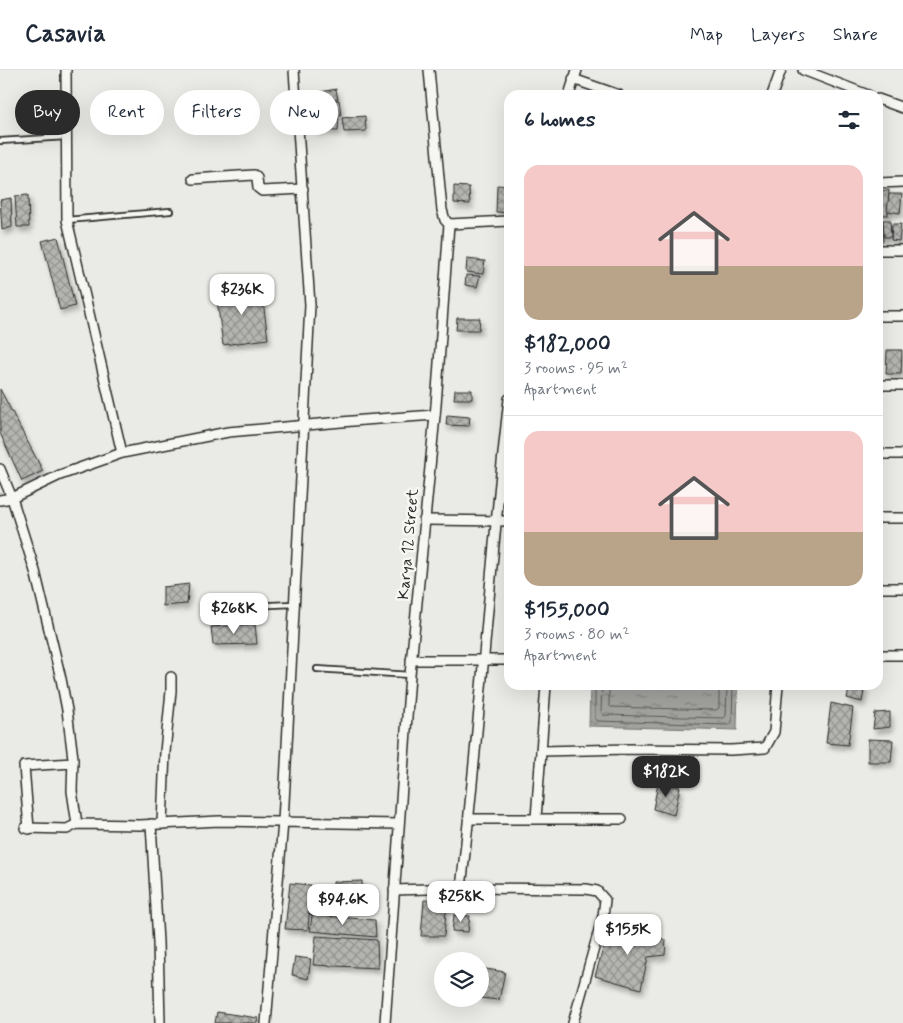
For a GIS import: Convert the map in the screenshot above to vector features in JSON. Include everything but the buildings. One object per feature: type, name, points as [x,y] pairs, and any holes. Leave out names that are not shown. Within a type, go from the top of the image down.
[{"type":"street","points":[[66,70],[67,220],[122,452]]},
{"type":"street","points":[[266,1023],[283,822],[310,305],[294,70]]},
{"type":"street","name":"Karya 12 Street","points":[[385,1023],[398,824],[435,415],[449,224],[445,220],[442,210],[429,70]]},
{"type":"street","points":[[570,90],[577,70]]},
{"type":"street","points":[[774,90],[781,70]]},
{"type":"street","points":[[804,70],[855,90]]},
{"type":"street","points":[[573,79],[605,90]]},
{"type":"street","points":[[883,100],[903,108]]},
{"type":"street","points":[[193,179],[254,176],[257,178],[258,188],[262,191],[302,189]]},
{"type":"street","points":[[883,183],[903,182]]},
{"type":"street","points":[[449,224],[504,221]]},
{"type":"street","points":[[883,250],[903,250]]},
{"type":"street","points":[[883,316],[903,316]]},
{"type":"street","points":[[883,385],[903,385]]},
{"type":"street","points":[[0,500],[12,498],[60,475],[122,452],[228,432],[435,415]]},
{"type":"street","points":[[461,888],[504,446]]},
{"type":"street","points":[[883,454],[903,454]]},
{"type":"street","points":[[0,469],[12,498],[35,571],[61,679],[67,710],[73,763],[72,791],[77,824]]},
{"type":"street","points":[[883,518],[903,518]]},
{"type":"street","points":[[424,520],[504,521]]},
{"type":"street","points":[[883,588],[903,588]]},
{"type":"street","points":[[883,655],[903,655]]},
{"type":"street","points":[[412,660],[504,660]]},
{"type":"street","points":[[162,824],[165,752],[172,691],[171,677]]},
{"type":"street","points":[[536,818],[546,690]]},
{"type":"street","points":[[541,751],[630,749],[730,750],[765,748],[774,732],[778,690]]},
{"type":"street","points":[[73,763],[24,766],[27,829],[67,829],[77,824],[162,824],[219,821],[398,824]]},
{"type":"street","points":[[469,819],[622,818]]},
{"type":"street","points":[[151,824],[158,942],[160,1023]]},
{"type":"street","points":[[394,890],[461,888],[586,889],[597,891],[605,900],[603,916],[573,1023]]},
{"type":"lane","points":[[0,141],[66,137]]},
{"type":"lane","points":[[67,220],[170,211]]},
{"type":"lane","points":[[221,607],[294,604]]},
{"type":"lane","points":[[317,669],[410,675]]},
{"type":"water","points":[[590,690],[738,690],[737,730],[589,726]]}]
